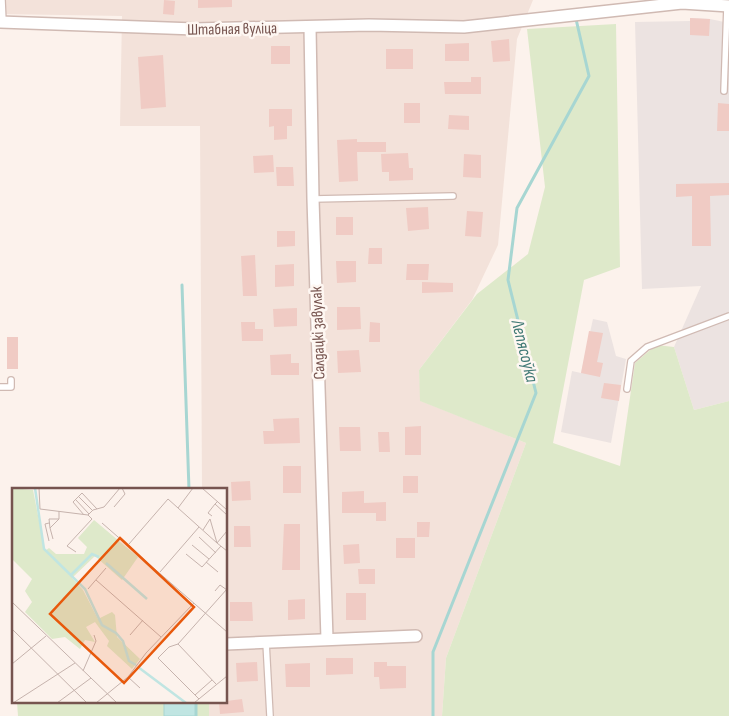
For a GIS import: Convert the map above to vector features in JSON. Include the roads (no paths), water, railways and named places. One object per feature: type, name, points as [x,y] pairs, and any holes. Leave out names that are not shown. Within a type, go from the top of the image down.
[{"type":"street","name":"Штабная вуліца","points":[[2,22],[195,29],[369,25],[464,27],[682,1],[728,6]]},
{"type":"street","name":"Салдацкі завулак","points":[[310,27],[313,200],[327,639]]},
{"type":"street","points":[[228,644],[416,636]]},
{"type":"lane","points":[[2,0],[2,22]]},
{"type":"lane","points":[[724,91],[728,6]]},
{"type":"lane","points":[[313,200],[452,196]]},
{"type":"lane","points":[[627,388],[631,361],[647,346],[729,316]]},
{"type":"lane","points":[[0,387],[11,387],[11,380]]},
{"type":"lane","points":[[266,642],[270,716]]},
{"type":"water","points":[[164,704],[196,704],[196,716],[164,716]]},
{"type":"waterway","name":"Лепясоўка","points":[[433,716],[433,652],[536,393],[508,280],[517,208],[589,76],[576,19]]},
{"type":"waterway","points":[[182,285],[189,488]]},
{"type":"waterway","points":[[196,704],[196,716]]}]
